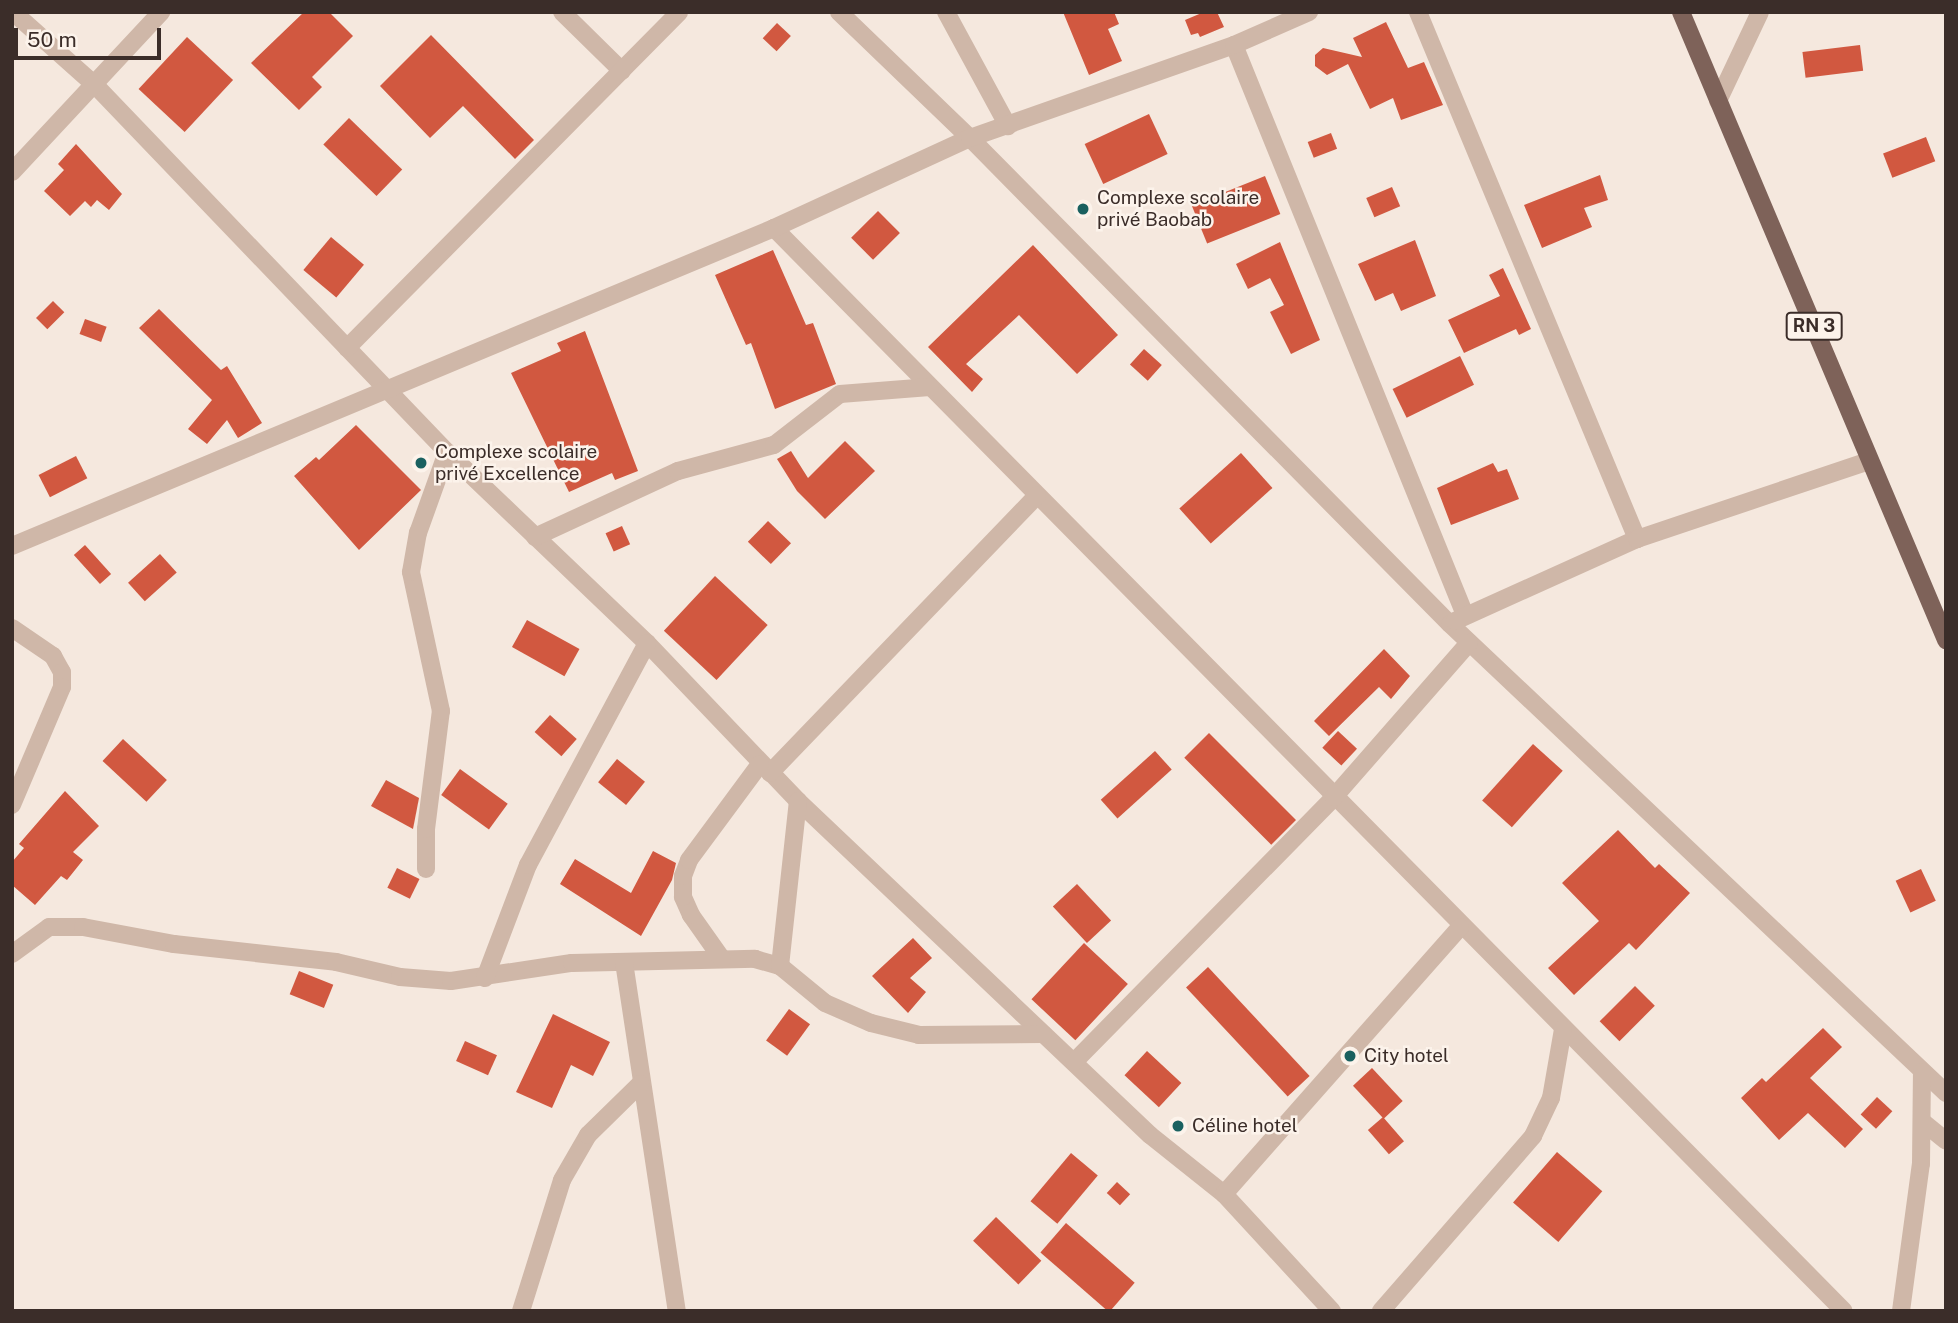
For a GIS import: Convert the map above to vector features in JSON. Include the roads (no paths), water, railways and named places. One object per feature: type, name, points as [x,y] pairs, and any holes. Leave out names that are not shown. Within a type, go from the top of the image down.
[{"type":"main road","name":"RN 3","points":[[1681,12],[1946,640]]},
{"type":"street","points":[[13,12],[95,85],[347,348],[389,388],[447,452],[646,643],[797,801],[1150,1135],[1224,1194],[1332,1311]]},
{"type":"street","points":[[12,172],[161,12]]},
{"type":"street","points":[[562,12],[622,71]]},
{"type":"street","points":[[347,348],[679,12]]},
{"type":"street","points":[[839,12],[1457,620]]},
{"type":"street","points":[[946,12],[1007,126]]},
{"type":"street","points":[[12,546],[774,228],[970,138],[1234,44],[1309,12]]},
{"type":"street","points":[[1418,12],[1637,539]]},
{"type":"street","points":[[1718,101],[1760,12]]},
{"type":"street","points":[[1234,44],[1457,620],[1469,643],[1946,1093]]},
{"type":"street","points":[[774,228],[1460,927],[1844,1311]]},
{"type":"street","points":[[535,537],[678,471],[774,445],[840,394],[930,387]]},
{"type":"street","points":[[426,869],[426,829],[441,711],[411,572],[418,533],[447,452]]},
{"type":"street","points":[[1457,620],[1637,539],[1869,461]]},
{"type":"street","points":[[722,959],[691,915],[683,897],[683,876],[689,860],[765,768],[1037,496]]},
{"type":"street","points":[[12,628],[53,656],[62,672],[62,687],[12,805]]},
{"type":"street","points":[[485,978],[528,865],[646,643]]},
{"type":"street","points":[[1074,1062],[1334,797],[1469,643]]},
{"type":"street","points":[[780,966],[797,801]]},
{"type":"street","points":[[12,954],[49,927],[83,926],[174,944],[336,962],[400,977],[451,981],[572,963],[755,959],[780,966],[825,1003],[883,1026],[919,1035],[1043,1034]]},
{"type":"street","points":[[1224,1194],[1460,927]]},
{"type":"street","points":[[624,962],[640,1084],[677,1311]]},
{"type":"street","points":[[1381,1311],[1543,1121],[1563,1029]]},
{"type":"street","points":[[1924,1074],[1946,1087]]},
{"type":"street","points":[[1901,1311],[1924,1123],[1924,1074]]},
{"type":"street","points":[[521,1311],[562,1180],[589,1135],[640,1084]]},
{"type":"street","points":[[1924,1123],[1946,1141]]},
{"type":"place","name":"Complexe scolaire privé Baobab","points":[[1083,209]]},
{"type":"place","name":"Complexe scolaire privé Excellence","points":[[421,463]]},
{"type":"place","name":"City hotel","points":[[1350,1056]]},
{"type":"place","name":"Céline hotel","points":[[1178,1126]]}]
